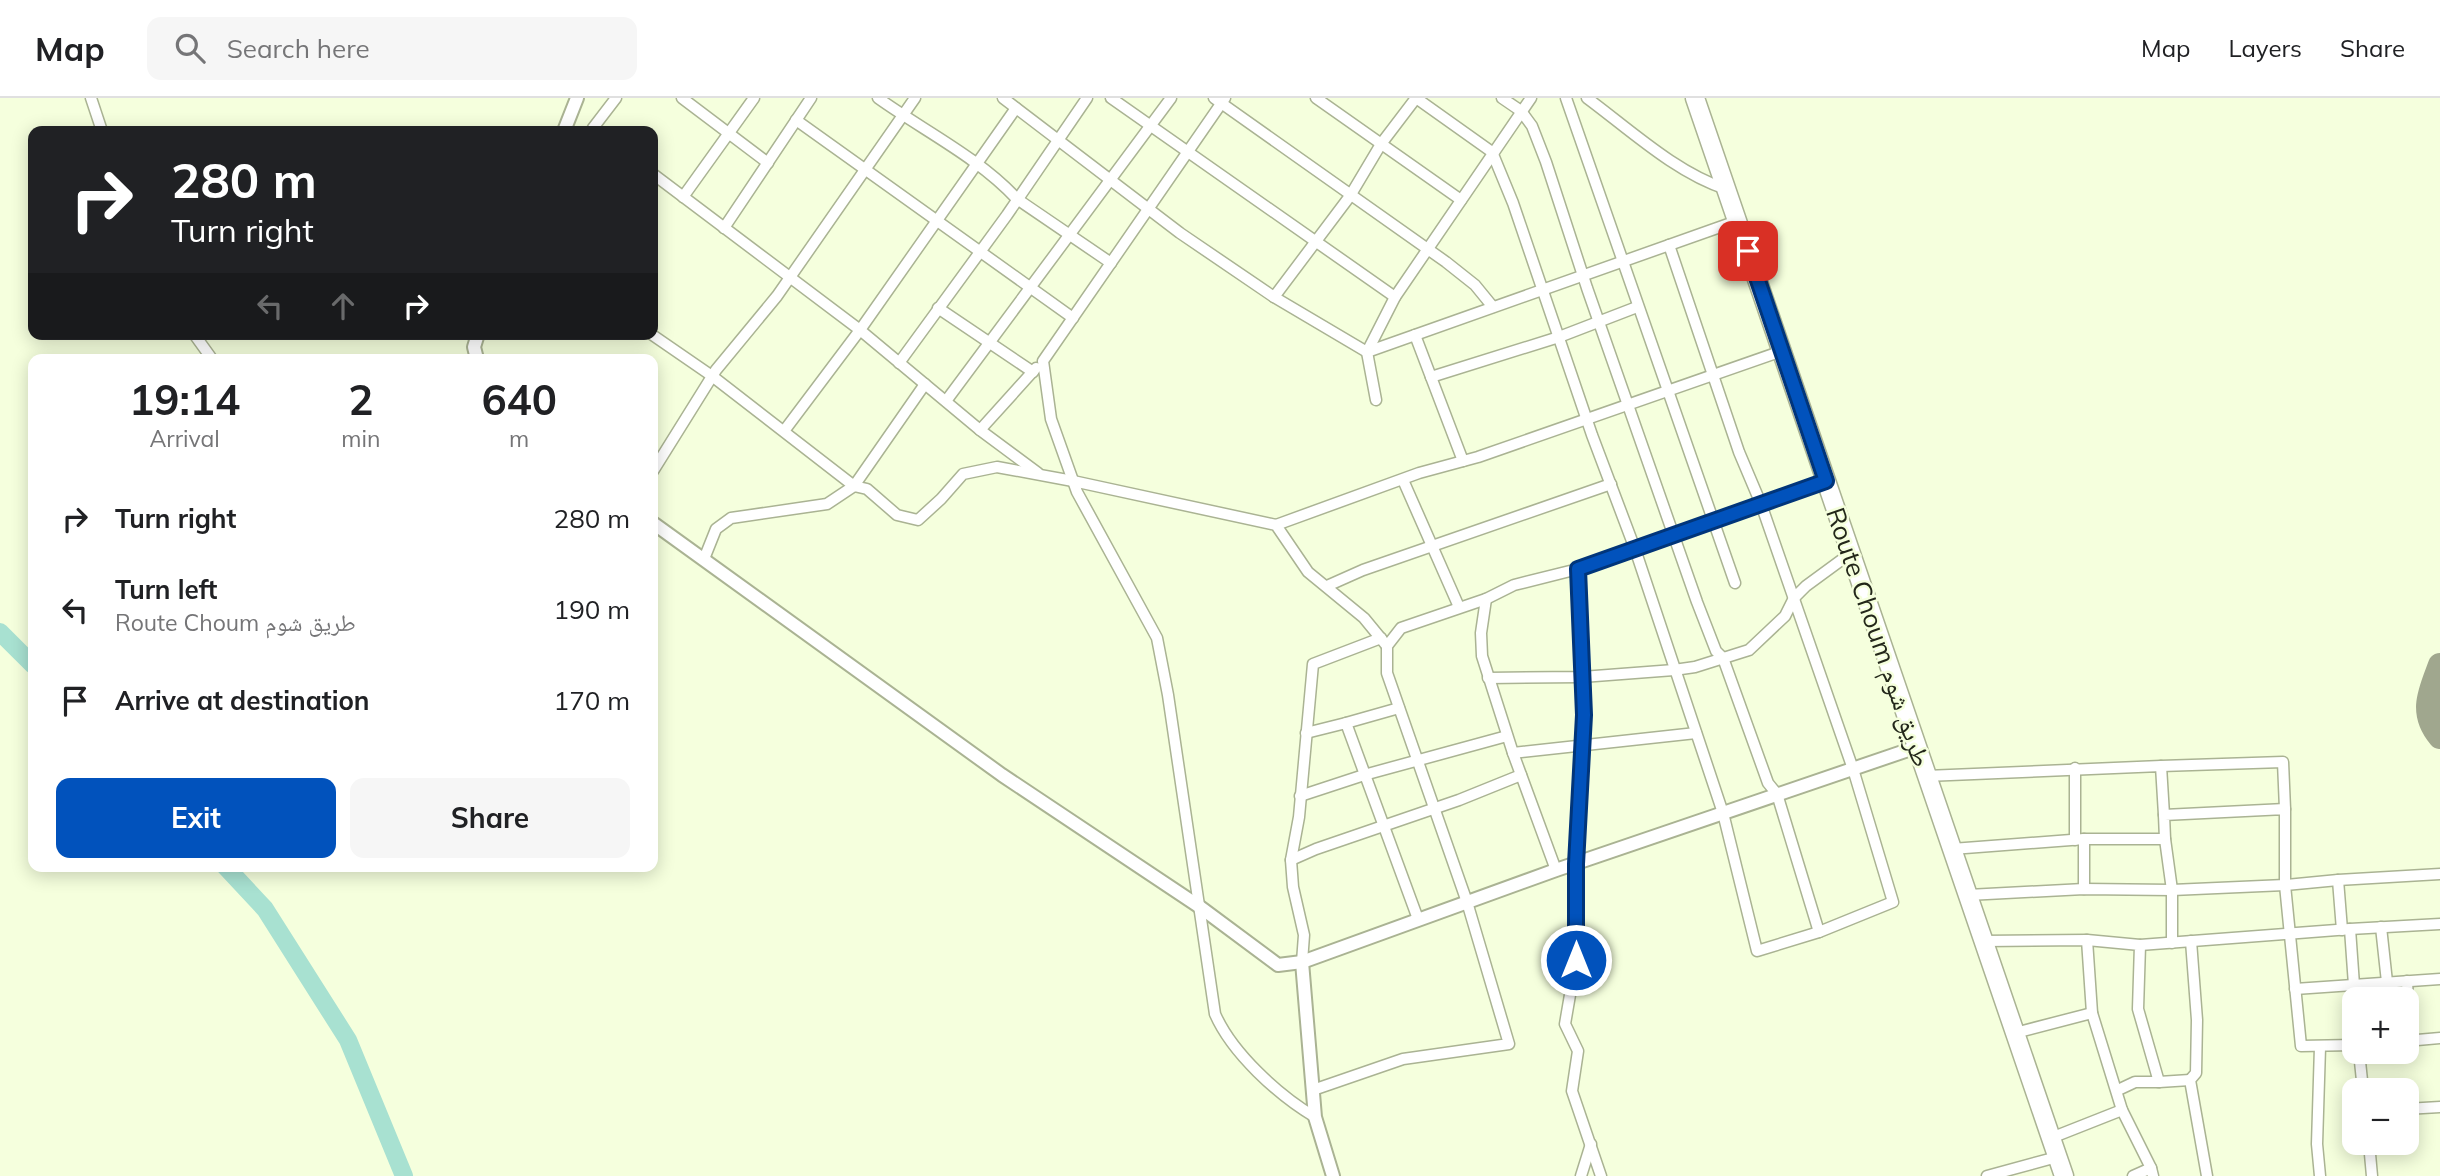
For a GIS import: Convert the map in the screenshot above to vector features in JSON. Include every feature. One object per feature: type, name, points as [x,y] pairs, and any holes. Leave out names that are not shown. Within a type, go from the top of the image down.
[{"type":"highway","name":"Route Choum طريق شوم","points":[[1695,98],[2064,1176]]},
{"type":"street","points":[[91,98],[100,126]]},
{"type":"street","points":[[566,126],[577,98]]},
{"type":"street","points":[[595,126],[616,98]]},
{"type":"street","points":[[682,98],[768,163]]},
{"type":"street","points":[[683,197],[754,98]]},
{"type":"street","points":[[724,228],[811,98]]},
{"type":"street","points":[[878,98],[976,164],[1017,199],[1111,264]]},
{"type":"street","points":[[658,463],[712,376],[791,277],[915,98]]},
{"type":"street","points":[[1003,98],[1180,233],[1274,297],[1367,352]]},
{"type":"street","points":[[900,363],[1087,98]]},
{"type":"street","points":[[1111,98],[1395,298]]},
{"type":"street","points":[[946,401],[1171,98]]},
{"type":"street","points":[[1316,98],[1461,200]]},
{"type":"street","points":[[1274,297],[1350,196],[1381,145],[1416,98],[1492,152],[1635,549],[1723,813],[1757,951],[1819,932],[1893,902],[1853,769],[1761,505],[1739,452],[1669,245]]},
{"type":"street","points":[[1502,98],[1521,111],[1532,126],[1546,162],[1716,651],[1723,658],[1768,783],[1777,794],[1819,932]]},
{"type":"street","points":[[1376,400],[1367,352],[1395,298],[1531,98]]},
{"type":"street","points":[[1566,98],[1735,583]]},
{"type":"street","points":[[1587,98],[1677,165],[1709,184],[1726,189]]},
{"type":"street","points":[[980,430],[1043,361],[1188,152],[1220,100],[1475,285],[1493,307]]},
{"type":"street","points":[[784,431],[860,330],[1016,108]]},
{"type":"street","points":[[796,120],[1073,318]]},
{"type":"street","points":[[658,178],[860,330],[980,430],[1040,475]]},
{"type":"street","points":[[1367,352],[1737,221]]},
{"type":"street","points":[[1432,377],[1559,337],[1637,307]]},
{"type":"street","points":[[938,308],[1033,372]]},
{"type":"street","points":[[1415,335],[1463,461]]},
{"type":"street","points":[[658,339],[712,376],[854,486],[867,489],[897,515],[918,520],[963,474],[997,467],[1276,525],[1782,351]]},
{"type":"street","points":[[1043,361],[1051,419],[1077,492],[1157,638],[1168,695],[1214,1014],[1222,1031],[1289,1102],[1315,1117]]},
{"type":"street","points":[[704,559],[716,529],[731,518],[827,504],[854,486],[925,384]]},
{"type":"street","points":[[1403,480],[1460,607]]},
{"type":"street","points":[[1333,1176],[1315,1117],[1302,961],[1304,936],[1293,887],[1291,860],[1313,664],[1384,642],[1401,628],[1486,599],[1514,585],[1578,569],[1826,481]]},
{"type":"street","points":[[1327,586],[1363,570],[1611,484]]},
{"type":"street","points":[[1276,525],[1308,572],[1364,618],[1384,642],[1387,673],[1467,902],[1509,1044],[1403,1059],[1313,1090]]},
{"type":"street","points":[[658,527],[1002,775],[1199,907],[1278,965],[1302,961],[1556,870],[1917,747]]},
{"type":"street","points":[[1488,678],[1582,677],[1674,670],[1695,667],[1749,650],[1785,616],[1794,598],[1806,586],[1852,552]]},
{"type":"street","points":[[1578,569],[1582,746],[1576,864],[1576,960],[1565,1024],[1578,1051],[1572,1091],[1601,1176]]},
{"type":"street","points":[[1486,599],[1481,633],[1482,656],[1507,736],[1556,870]]},
{"type":"street","points":[[1306,733],[1399,708]]},
{"type":"street","points":[[1346,723],[1418,919]]},
{"type":"street","points":[[1513,753],[1696,733]]},
{"type":"street","points":[[1300,796],[1364,775],[1507,736]]},
{"type":"street","points":[[1926,776],[2075,768],[2283,762],[2285,885],[2301,1046],[2342,1046]]},
{"type":"street","points":[[2161,766],[2165,839],[2172,890],[2172,943]]},
{"type":"street","points":[[2075,768],[2084,889]]},
{"type":"street","points":[[1291,860],[1521,775]]},
{"type":"street","points":[[2165,814],[2285,810]]},
{"type":"street","points":[[1952,849],[2080,839],[2165,839]]},
{"type":"street","points":[[1968,895],[2084,889],[2172,890],[2285,885],[2440,874]]},
{"type":"street","points":[[2338,880],[2354,987]]},
{"type":"street","points":[[1984,941],[2087,940],[2140,945],[2440,924]]},
{"type":"street","points":[[2381,927],[2387,982]]},
{"type":"street","points":[[2087,940],[2092,1013],[2122,1110],[2152,1172],[2133,1176]]},
{"type":"street","points":[[2118,1090],[2135,1082],[2190,1080],[2196,1073],[2197,1033],[2191,941]]},
{"type":"street","points":[[2140,945],[2138,1009],[2159,1082]]},
{"type":"street","points":[[2295,989],[2440,979]]},
{"type":"street","points":[[2407,981],[2407,987]]},
{"type":"street","points":[[2015,1033],[2092,1013]]},
{"type":"street","points":[[2419,1040],[2440,1038]]},
{"type":"street","points":[[2320,1047],[2316,1144],[2320,1176]]},
{"type":"street","points":[[2190,1080],[2207,1176]]},
{"type":"street","points":[[2419,1108],[2440,1107]]},
{"type":"street","points":[[2051,1138],[2122,1110]]},
{"type":"street","points":[[1581,1176],[1591,1143]]},
{"type":"street","points":[[2370,1155],[2372,1176]]},
{"type":"street","points":[[1987,1176],[2057,1157]]},
{"type":"waterway","points":[[0,632],[28,660]]},
{"type":"waterway","points":[[231,872],[265,909],[348,1040],[404,1176]]},
{"type":"taxiway","points":[[2440,665],[2428,702],[2430,719],[2440,737]]},
{"type":"route","points":[[1576,960],[1576,864],[1584,715],[1578,569],[1826,481],[1748,251]]}]
